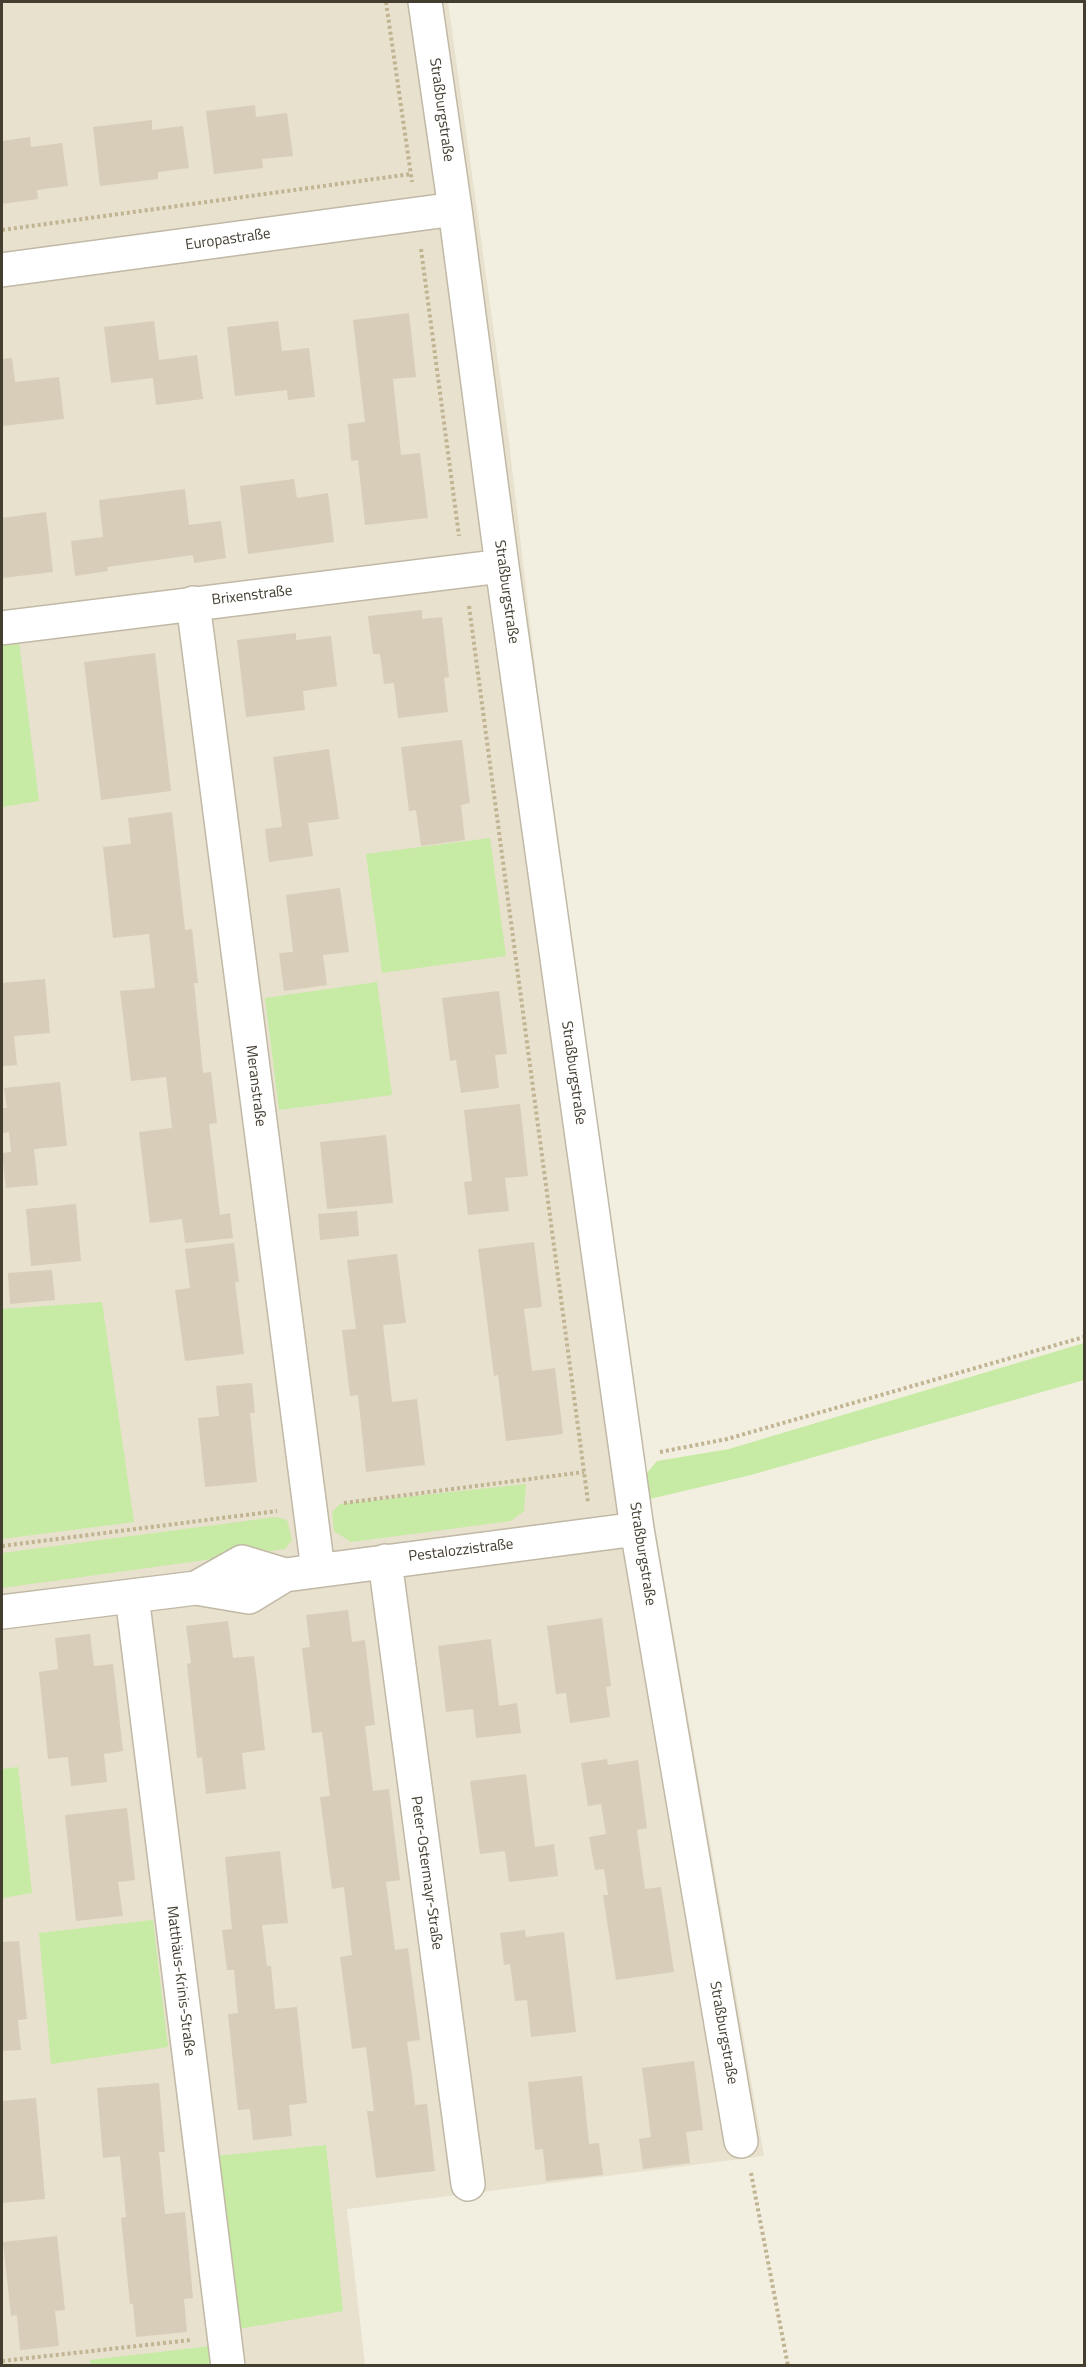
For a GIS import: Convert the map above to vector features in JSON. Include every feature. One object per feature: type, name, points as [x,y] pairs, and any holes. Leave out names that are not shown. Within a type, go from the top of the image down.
[{"type":"street","name":"Straßburgstraße","points":[[424,2],[455,209],[502,566],[637,1529],[741,2141]]},
{"type":"street","name":"Europastraße","points":[[2,270],[455,209]]},
{"type":"street","name":"Brixenstraße","points":[[2,628],[502,566]]},
{"type":"street","name":"Meranstraße","points":[[192,603],[318,1570]]},
{"type":"street","name":"Pestalozzistraße","points":[[2,1612],[196,1588],[242,1562],[285,1575],[637,1529]]},
{"type":"street","name":"Peter-Ostermayr-Straße","points":[[384,1561],[468,2184]]},
{"type":"street","name":"Matthäus-Krinis-Straße","points":[[132,1596],[227,2351]]},
{"type":"path","points":[[386,2],[417,215],[592,1534]]},
{"type":"path","points":[[2,230],[411,174]]},
{"type":"path","points":[[627,1458],[727,1439],[1084,1337]]},
{"type":"path","points":[[741,2141],[750,2168],[788,2366]]},
{"type":"path","points":[[2,2361],[227,2351]]},
{"type":"shaded area","points":[[2,2],[448,2],[508,434],[545,752],[646,1474],[764,2156],[347,2209],[365,2365],[2,2366]]},
{"type":"green space","points":[[19,642],[39,801],[2,807],[2,645]]},
{"type":"green space","points":[[490,838],[506,956],[382,973],[366,854]]},
{"type":"green space","points":[[377,982],[392,1095],[279,1110],[265,998]]},
{"type":"green space","points":[[102,1302],[134,1522],[2,1539],[2,1309]]},
{"type":"green space","points":[[1084,1343],[1084,1380],[751,1475],[650,1499],[646,1474],[657,1461],[729,1449]]},
{"type":"green space","points":[[526,1484],[524,1511],[511,1521],[351,1542],[334,1531],[332,1512],[340,1504]]},
{"type":"green space","points":[[276,1517],[287,1520],[292,1540],[285,1549],[2,1588],[2,1553]]},
{"type":"green space","points":[[18,1767],[32,1893],[2,1898],[2,1769]]},
{"type":"green space","points":[[153,1920],[168,2047],[51,2064],[39,1933]]},
{"type":"green space","points":[[326,2145],[343,2311],[238,2329],[216,2156]]},
{"type":"green space","points":[[211,2346],[214,2365],[91,2366],[90,2360]]},
{"type":"building","points":[[255,105],[256,117],[287,113],[293,156],[262,159],[263,168],[214,174],[206,111]]},
{"type":"building","points":[[152,120],[152,130],[183,126],[189,168],[158,172],[158,179],[100,186],[93,127]]},
{"type":"building","points":[[30,137],[31,147],[62,143],[68,186],[37,190],[38,199],[2,204],[2,141]]},
{"type":"building","points":[[409,313],[416,377],[393,379],[401,455],[420,453],[428,518],[365,525],[358,460],[351,461],[348,424],[365,422],[353,320]]},
{"type":"building","points":[[154,321],[159,360],[197,355],[203,399],[156,405],[153,378],[111,383],[104,327]]},
{"type":"building","points":[[278,321],[282,351],[309,348],[315,397],[288,400],[287,390],[235,396],[227,327]]},
{"type":"building","points":[[12,358],[15,382],[59,377],[64,419],[2,426],[2,359]]},
{"type":"building","points":[[294,479],[297,498],[328,493],[334,542],[248,554],[240,486]]},
{"type":"building","points":[[185,489],[189,525],[221,521],[226,558],[194,563],[193,555],[107,567],[108,571],[75,576],[71,541],[103,537],[99,500]]},
{"type":"building","points":[[46,512],[53,572],[2,578],[2,518]]},
{"type":"building","points":[[422,610],[422,619],[442,617],[449,677],[444,678],[448,712],[398,718],[394,683],[384,684],[380,654],[373,654],[368,616]]},
{"type":"building","points":[[296,633],[296,640],[331,636],[337,686],[303,691],[305,710],[246,717],[237,640]]},
{"type":"building","points":[[155,653],[171,791],[101,800],[84,662]]},
{"type":"building","points":[[462,740],[470,803],[461,805],[465,840],[421,846],[416,810],[409,811],[401,747]]},
{"type":"building","points":[[329,749],[339,819],[308,823],[313,856],[269,862],[265,829],[282,827],[273,757]]},
{"type":"building","points":[[172,812],[185,930],[192,929],[198,983],[194,983],[203,1073],[211,1072],[217,1123],[209,1124],[220,1215],[230,1213],[233,1238],[185,1243],[182,1219],[150,1223],[139,1132],[172,1128],[166,1077],[131,1081],[120,991],[155,988],[149,934],[113,938],[103,847],[131,844],[128,818]]},
{"type":"building","points":[[340,888],[349,952],[323,955],[327,985],[284,991],[279,953],[293,952],[286,895]]},
{"type":"building","points":[[45,979],[50,1033],[14,1036],[17,1065],[2,1066],[2,983]]},
{"type":"building","points":[[499,991],[507,1054],[495,1055],[499,1088],[461,1093],[456,1060],[450,1061],[442,998]]},
{"type":"building","points":[[60,1082],[67,1146],[34,1149],[38,1185],[6,1188],[2,1153],[11,1152],[9,1132],[3,1133],[2,1108],[7,1108],[4,1088]]},
{"type":"building","points":[[520,1104],[528,1176],[505,1178],[509,1211],[468,1215],[464,1182],[472,1181],[464,1110]]},
{"type":"building","points":[[386,1135],[393,1203],[327,1209],[320,1142]]},
{"type":"building","points":[[76,1204],[81,1261],[31,1266],[26,1209]]},
{"type":"building","points":[[357,1211],[359,1236],[320,1240],[318,1214]]},
{"type":"building","points":[[534,1242],[542,1307],[524,1309],[532,1371],[555,1368],[563,1434],[506,1441],[498,1375],[494,1376],[478,1249]]},
{"type":"building","points":[[234,1243],[239,1282],[235,1282],[244,1354],[185,1361],[175,1290],[190,1288],[185,1249]]},
{"type":"building","points":[[397,1254],[406,1323],[383,1325],[392,1402],[417,1399],[425,1465],[366,1472],[358,1395],[350,1396],[342,1330],[356,1329],[347,1260]]},
{"type":"building","points":[[52,1270],[55,1300],[10,1304],[8,1273]]},
{"type":"building","points":[[252,1383],[255,1413],[250,1413],[257,1482],[205,1487],[198,1418],[219,1416],[216,1386]]},
{"type":"building","points":[[348,1610],[352,1642],[365,1640],[375,1725],[365,1726],[373,1791],[389,1789],[400,1880],[386,1882],[395,1950],[408,1948],[420,2040],[407,2042],[415,2105],[427,2104],[435,2171],[376,2178],[367,2111],[374,2111],[366,2047],[352,2049],[340,1957],[352,1955],[344,1887],[332,1889],[320,1797],[330,1796],[322,1732],[312,1733],[302,1648],[310,1647],[306,1615]]},
{"type":"building","points":[[602,1618],[611,1686],[606,1687],[610,1717],[570,1723],[566,1693],[556,1694],[547,1626]]},
{"type":"building","points":[[228,1621],[233,1658],[254,1656],[265,1750],[242,1753],[246,1789],[206,1794],[202,1757],[197,1758],[187,1664],[191,1663],[186,1626]]},
{"type":"building","points":[[90,1634],[94,1666],[113,1664],[123,1751],[104,1754],[107,1782],[71,1786],[68,1757],[48,1759],[39,1672],[58,1669],[55,1638]]},
{"type":"building","points":[[491,1639],[499,1706],[517,1703],[521,1733],[476,1738],[473,1709],[446,1712],[438,1646]]},
{"type":"building","points":[[607,1759],[608,1765],[638,1760],[647,1828],[637,1830],[645,1889],[661,1887],[674,1972],[616,1980],[603,1895],[608,1895],[604,1869],[595,1870],[589,1837],[606,1834],[601,1804],[588,1806],[581,1763]]},
{"type":"building","points":[[526,1774],[535,1847],[554,1844],[558,1876],[509,1882],[505,1851],[480,1854],[470,1781]]},
{"type":"building","points":[[127,1808],[135,1880],[118,1882],[123,1916],[76,1921],[65,1815]]},
{"type":"building","points":[[280,1851],[288,1923],[262,1925],[267,1966],[271,1966],[275,2009],[297,2007],[307,2103],[289,2105],[292,2136],[253,2140],[250,2109],[238,2110],[228,2014],[238,2013],[234,1970],[227,1970],[222,1930],[232,1929],[225,1857]]},
{"type":"building","points":[[525,1930],[526,1937],[564,1932],[576,2032],[531,2037],[527,2000],[515,2001],[510,1964],[504,1965],[500,1933]]},
{"type":"building","points":[[19,1941],[27,2019],[18,2020],[21,2050],[2,2051],[2,1942]]},
{"type":"building","points":[[694,2061],[703,2130],[686,2132],[690,2163],[643,2169],[639,2139],[651,2137],[642,2068]]},
{"type":"building","points":[[582,2076],[589,2144],[599,2143],[603,2175],[546,2181],[543,2149],[535,2150],[528,2082]]},
{"type":"building","points":[[159,2083],[165,2152],[159,2152],[165,2214],[185,2212],[193,2298],[184,2299],[187,2332],[136,2337],[133,2304],[130,2304],[121,2218],[126,2217],[120,2156],[103,2158],[97,2088]]},
{"type":"building","points":[[36,2098],[45,2199],[2,2203],[2,2101]]},
{"type":"building","points":[[57,2236],[65,2310],[55,2311],[59,2346],[20,2350],[17,2315],[11,2316],[3,2242]]}]
